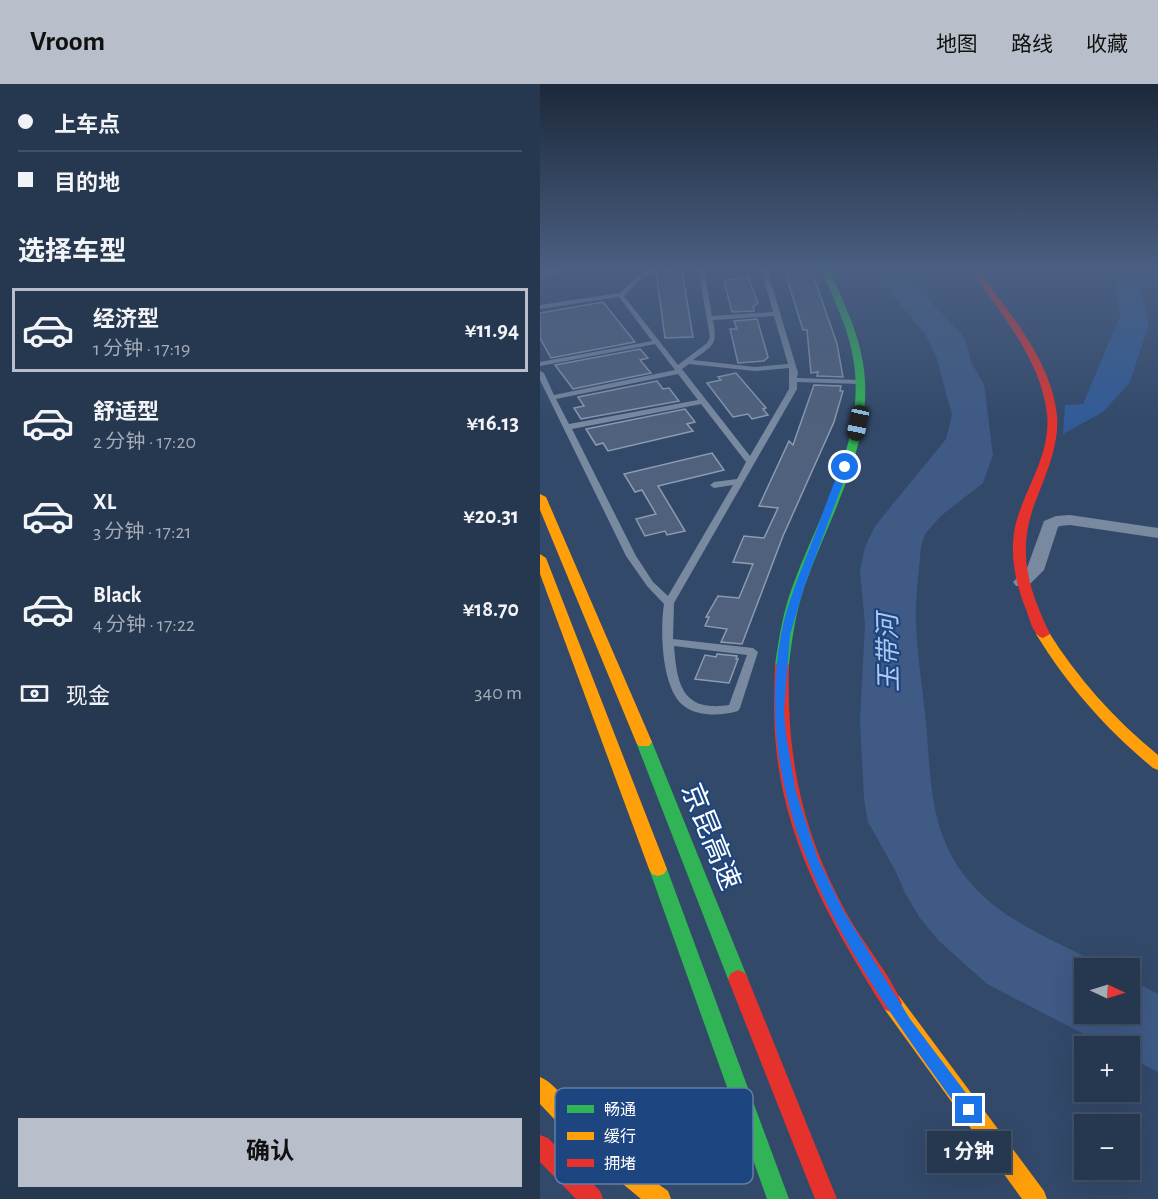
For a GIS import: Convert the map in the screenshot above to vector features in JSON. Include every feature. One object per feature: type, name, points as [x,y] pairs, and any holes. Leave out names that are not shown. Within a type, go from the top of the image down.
[{"type":"main road","points":[[845,321],[854,344],[861,382],[860,407],[856,436],[799,587],[786,635],[779,711],[780,735],[790,792],[800,829],[838,914],[874,977],[925,1052],[1036,1199]]},
{"type":"main road","points":[[1007,321],[1037,369],[1052,406],[1052,433],[1049,446],[1023,520],[1020,547],[1022,582],[1045,639],[1070,676],[1098,711],[1158,764]]},
{"type":"main road","name":"京昆高速","points":[[540,497],[645,744],[826,1199]]},
{"type":"main road","points":[[540,558],[616,753],[738,1088]]},
{"type":"main road","points":[[540,1087],[555,1104]]},
{"type":"main road","points":[[753,1130],[778,1199]]},
{"type":"main road","points":[[540,1146],[555,1163]]},
{"type":"main road","points":[[576,1184],[592,1199]]},
{"type":"main road","points":[[638,1184],[660,1199]]},
{"type":"street","points":[[1022,582],[1035,570],[1050,525],[1056,521],[1070,520],[1158,533]]},
{"type":"lane","points":[[641,321],[751,463]]},
{"type":"lane","points":[[553,397],[679,370],[712,340],[710,321]]},
{"type":"lane","points":[[668,642],[753,652],[734,708],[705,709],[693,706],[682,699],[674,680],[668,642],[665,623],[669,603],[793,389],[792,366],[780,321]]},
{"type":"lane","points":[[540,364],[657,342]]},
{"type":"lane","points":[[688,362],[754,369],[792,366]]},
{"type":"lane","points":[[540,373],[631,556],[650,584],[669,603]]},
{"type":"lane","points":[[794,380],[861,382]]},
{"type":"lane","points":[[568,427],[703,401]]},
{"type":"lane","points":[[714,485],[740,481]]},
{"type":"shaded area","points":[[1118,321],[1148,321],[1130,382],[1103,412],[1063,434],[1065,405],[1083,404]]},
{"type":"water","name":"玉带河","points":[[914,321],[949,321],[961,333],[972,364],[984,384],[993,455],[983,483],[942,515],[925,534],[921,546],[916,614],[918,648],[932,793],[942,835],[963,874],[993,905],[1025,926],[1088,958],[1074,958],[1074,1024],[1140,1024],[1140,984],[1158,994],[1158,1072],[1140,1063],[1140,1036],[1088,1036],[987,984],[938,940],[920,918],[868,822],[864,799],[860,721],[865,624],[860,571],[865,547],[875,526],[946,439],[952,415],[937,359],[925,334]]},
{"type":"building","points":[[540,321],[618,321],[635,342],[551,358],[540,338]]},
{"type":"building","points":[[663,321],[690,321],[693,337],[665,338]]},
{"type":"building","points":[[734,321],[758,321],[768,357],[764,361],[738,363],[730,329],[737,329]]},
{"type":"building","points":[[800,321],[829,321],[837,344],[843,377],[817,376],[818,372],[811,373],[807,330],[803,330]]},
{"type":"building","points":[[640,349],[648,358],[640,360],[651,373],[573,389],[555,365]]},
{"type":"building","points":[[736,373],[766,408],[763,409],[768,415],[752,419],[748,414],[733,417],[707,383],[721,380],[718,377]]},
{"type":"building","points":[[657,381],[663,389],[669,388],[679,401],[581,419],[574,408],[584,406],[578,397]]},
{"type":"building","points":[[814,385],[841,386],[840,391],[843,391],[834,422],[783,536],[742,644],[721,642],[727,629],[705,626],[709,617],[706,617],[718,596],[739,598],[753,564],[733,562],[744,536],[764,538],[778,508],[759,506],[789,441],[793,445]]},
{"type":"building","points":[[685,409],[695,422],[687,424],[693,431],[608,451],[603,443],[596,445],[586,429]]},
{"type":"building","points":[[712,453],[724,470],[658,486],[685,531],[667,535],[665,531],[645,536],[636,519],[656,514],[642,490],[635,492],[624,474]]},
{"type":"building","points":[[717,654],[737,656],[736,659],[738,659],[729,683],[695,679],[705,655],[716,657]]},
{"type":"traffic: fast","points":[[782,665],[788,625],[799,585],[840,484],[856,431],[860,404],[860,377],[856,349],[847,321]]},
{"type":"traffic: fast","points":[[644,742],[738,979]]},
{"type":"traffic: fast","points":[[658,869],[738,1088]]},
{"type":"traffic: fast","points":[[753,1130],[778,1199]]},
{"type":"traffic: slow","points":[[540,497],[644,742]]},
{"type":"traffic: slow","points":[[540,558],[658,869]]},
{"type":"traffic: slow","points":[[1043,634],[1067,671],[1094,705],[1158,764]]},
{"type":"traffic: slow","points":[[892,1003],[1036,1199]]},
{"type":"traffic: slow","points":[[540,1087],[555,1105]]},
{"type":"traffic: slow","points":[[640,1184],[660,1199]]},
{"type":"traffic: jam","points":[[1010,321],[1041,376],[1052,414],[1051,442],[1023,519],[1019,549],[1026,593],[1043,634]]},
{"type":"traffic: jam","points":[[782,665],[780,712],[784,757],[793,801],[806,843],[823,884],[844,925],[892,1003]]},
{"type":"traffic: jam","points":[[738,979],[826,1199]]},
{"type":"traffic: jam","points":[[540,1146],[555,1161]]},
{"type":"traffic: jam","points":[[577,1184],[592,1199]]},
{"type":"route","points":[[845,467],[799,587],[786,635],[779,711],[780,735],[790,792],[811,859],[838,914],[874,977],[905,1024],[969,1110]]}]
